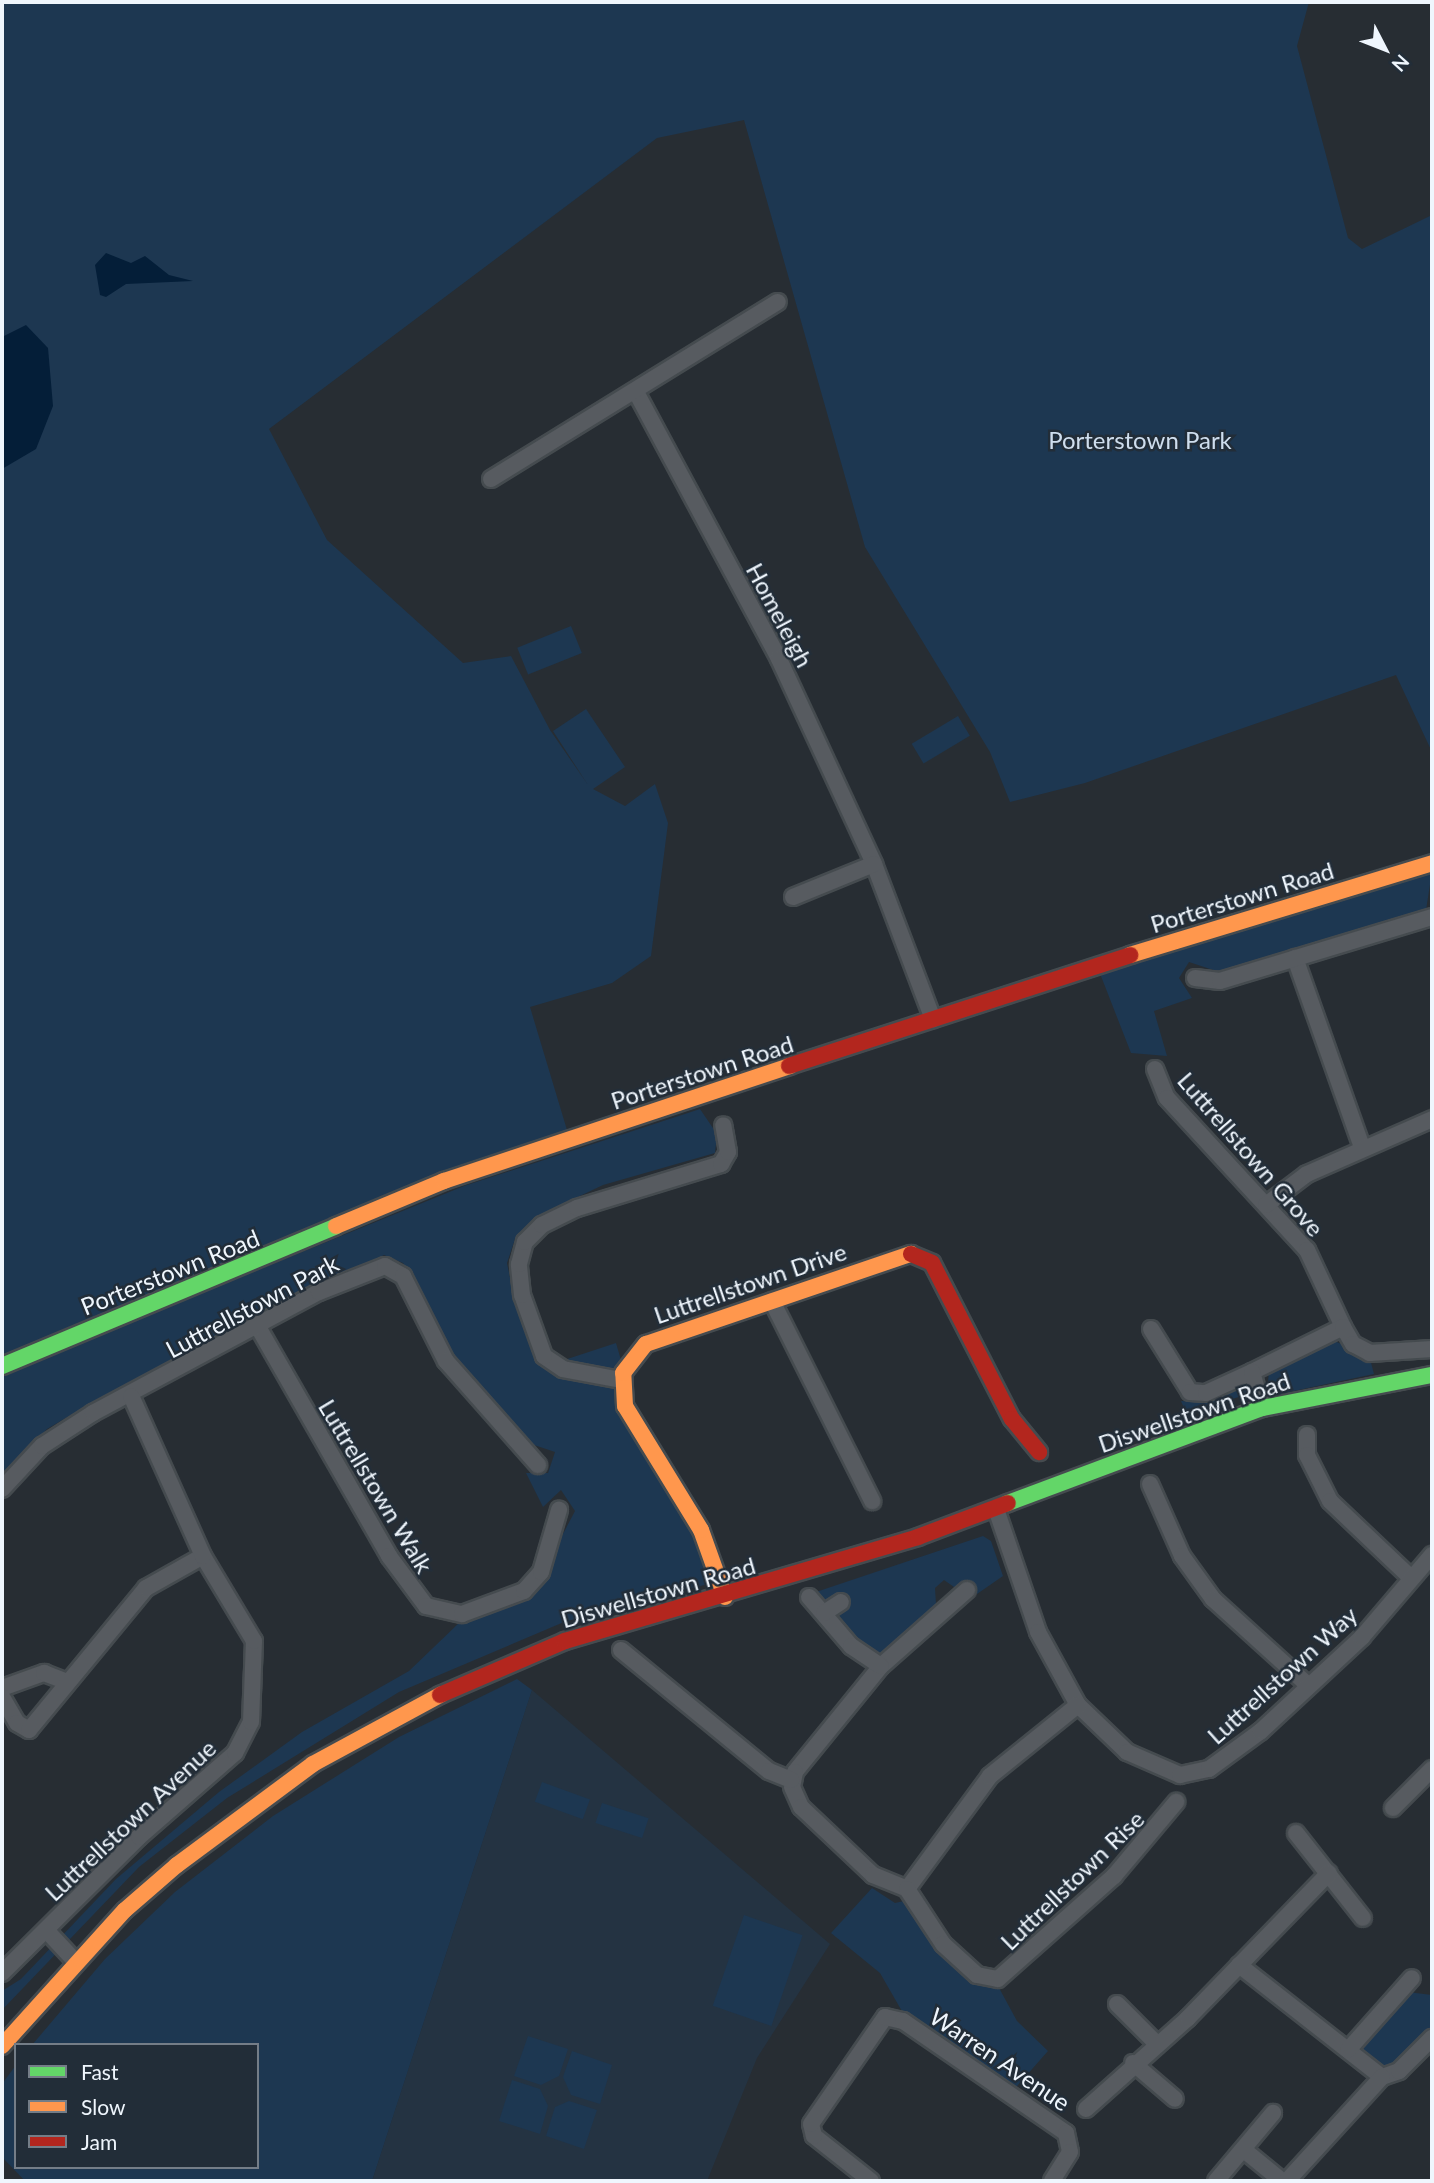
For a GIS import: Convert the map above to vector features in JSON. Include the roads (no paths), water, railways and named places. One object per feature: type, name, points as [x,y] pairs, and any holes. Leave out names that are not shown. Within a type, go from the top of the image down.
[{"type":"street","points":[[491,479],[778,302]]},
{"type":"street","name":"Homeleigh","points":[[636,392],[779,659],[874,863],[933,1019]]},
{"type":"street","points":[[793,897],[874,863]]},
{"type":"street","name":"Porterstown Road","points":[[2,1366],[444,1181],[933,1019],[1432,863]]},
{"type":"street","points":[[1195,978],[1220,981],[1432,917]]},
{"type":"street","points":[[1295,958],[1362,1147]]},
{"type":"street","name":"Luttrellstown Grove","points":[[1155,1069],[1167,1098],[1314,1261],[1343,1327]]},
{"type":"street","points":[[1266,1205],[1294,1181],[1362,1147],[1432,1119]]},
{"type":"street","points":[[723,1125],[728,1152],[721,1164],[578,1208],[542,1225],[526,1242],[519,1264],[522,1295],[544,1356],[563,1369],[621,1380],[625,1406],[701,1530],[725,1597]]},
{"type":"street","name":"Luttrellstown Drive","points":[[621,1380],[632,1354],[646,1344],[908,1251],[923,1254],[1012,1419],[1039,1452]]},
{"type":"street","name":"Luttrellstown Park","points":[[2,1489],[59,1434],[258,1326],[372,1270],[396,1269],[446,1361],[538,1465]]},
{"type":"street","points":[[772,1301],[872,1501]]},
{"type":"street","name":"Luttrellstown Walk","points":[[258,1326],[383,1546],[426,1606],[462,1614],[524,1591],[541,1572],[559,1510]]},
{"type":"street","points":[[1151,1329],[1190,1392],[1206,1393],[1343,1327],[1353,1344],[1370,1353],[1432,1349]]},
{"type":"street","points":[[1252,1371],[1262,1408]]},
{"type":"street","name":"Diswellstown Road","points":[[2,2046],[76,1962],[177,1865],[287,1781],[367,1732],[531,1653],[725,1597],[996,1510],[1262,1408],[1432,1375]]},
{"type":"street","name":"Luttrellstown Avenue","points":[[2,1973],[139,1837],[235,1753],[248,1729],[256,1695],[254,1641],[203,1556],[131,1396]]},
{"type":"street","points":[[1307,1435],[1307,1455],[1328,1498],[1411,1578]]},
{"type":"street","points":[[1150,1484],[1182,1556],[1213,1599],[1308,1685]]},
{"type":"street","name":"Luttrellstown Way","points":[[996,1510],[1038,1632],[1078,1705],[1128,1752],[1186,1775],[1230,1756],[1362,1637],[1432,1555]]},
{"type":"street","points":[[2,1697],[17,1723],[29,1730],[65,1681],[146,1588],[203,1556]]},
{"type":"street","points":[[791,1780],[881,1666],[947,1592],[967,1590]]},
{"type":"street","points":[[809,1597],[850,1646],[881,1666]]},
{"type":"street","points":[[824,1613],[841,1602]]},
{"type":"street","points":[[621,1650],[769,1770],[791,1780],[801,1807],[856,1862],[889,1886],[907,1889],[990,1776],[1078,1705]]},
{"type":"street","points":[[2,1688],[44,1673],[65,1681]]},
{"type":"street","points":[[1393,1808],[1432,1769]]},
{"type":"street","name":"Luttrellstown Rise","points":[[907,1889],[943,1944],[977,1975],[998,1979],[1114,1876],[1176,1802]]},
{"type":"street","points":[[1296,1833],[1363,1918]]},
{"type":"street","points":[[1086,2109],[1239,1965],[1329,1873]]},
{"type":"street","name":"Luttrellstown Avenue","points":[[47,1931],[76,1962]]},
{"type":"street","points":[[1239,1965],[1382,2077]]},
{"type":"street","points":[[1348,2050],[1412,1978]]},
{"type":"street","points":[[1117,2004],[1157,2044]]},
{"type":"street","name":"Warren Avenue","points":[[871,2181],[814,2136],[811,2124],[874,2025],[896,2018],[1066,2133],[1070,2152],[1052,2181]]},
{"type":"street","points":[[1244,2150],[1285,2181],[1382,2077],[1399,2071],[1432,2038]]},
{"type":"street","points":[[1133,2063],[1175,2099]]},
{"type":"street","points":[[1216,2181],[1272,2113]]},
{"type":"park label","name":"Porterstown Park","points":[[1140,440]]}]
